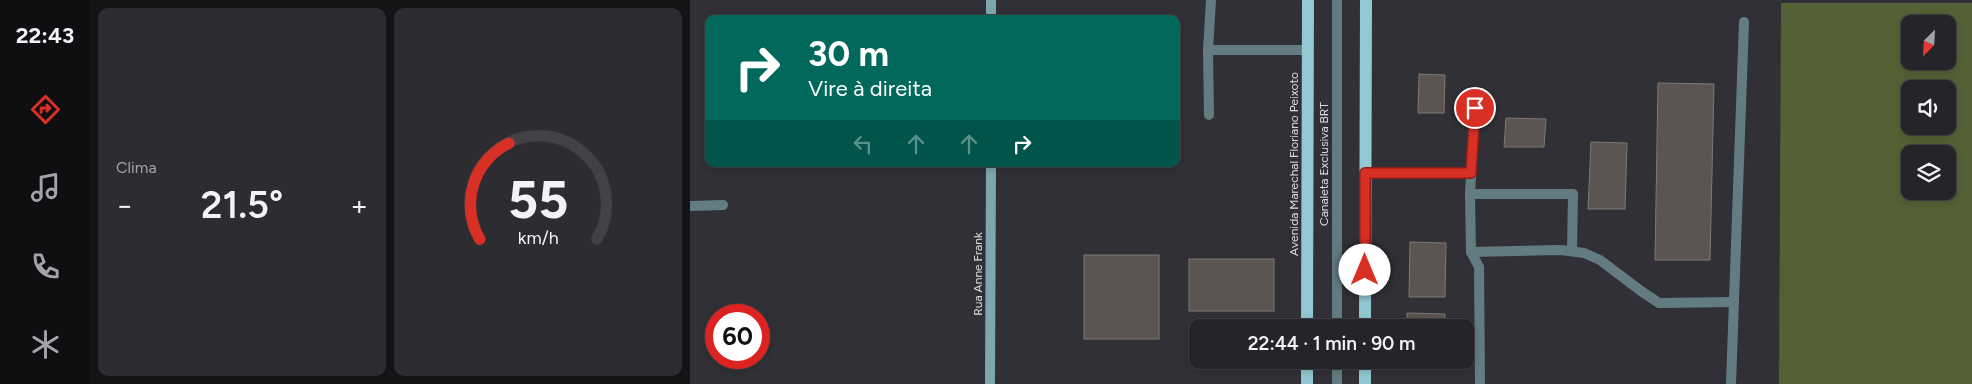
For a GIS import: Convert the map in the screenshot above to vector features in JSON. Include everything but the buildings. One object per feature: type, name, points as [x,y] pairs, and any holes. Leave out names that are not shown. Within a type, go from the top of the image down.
[{"type":"main road","points":[[991,0],[991,15]]},
{"type":"main road","name":"Avenida Marechal Floriano Peixoto","points":[[1307,319],[1308,0]]},
{"type":"main road","points":[[1365,319],[1366,0]]},
{"type":"main road","name":"Rua Anne Frank","points":[[990,384],[991,167]]},
{"type":"main road","points":[[1307,369],[1307,384]]},
{"type":"main road","points":[[1365,369],[1365,384]]},
{"type":"lane","points":[[1209,115],[1208,50],[1210,0]]},
{"type":"lane","name":"Canaleta Exclusiva BRT","points":[[1337,0],[1337,319]]},
{"type":"lane","points":[[1731,384],[1744,22]]},
{"type":"lane","points":[[1208,50],[1308,50]]},
{"type":"lane","points":[[1475,108],[1470,194],[1471,252],[1478,268],[1480,384]]},
{"type":"lane","points":[[1365,173],[1471,173]]},
{"type":"lane","points":[[1470,194],[1573,194],[1572,251]]},
{"type":"lane","points":[[690,206],[723,205]]},
{"type":"lane","points":[[1471,252],[1561,250],[1584,253],[1600,260],[1641,292],[1659,303],[1734,302]]},
{"type":"lane","points":[[1337,369],[1337,384]]},
{"type":"green space","points":[[1781,3],[1972,3],[1972,384],[1779,384]]},
{"type":"route","points":[[1365,270],[1365,173],[1471,173],[1475,108]]}]
